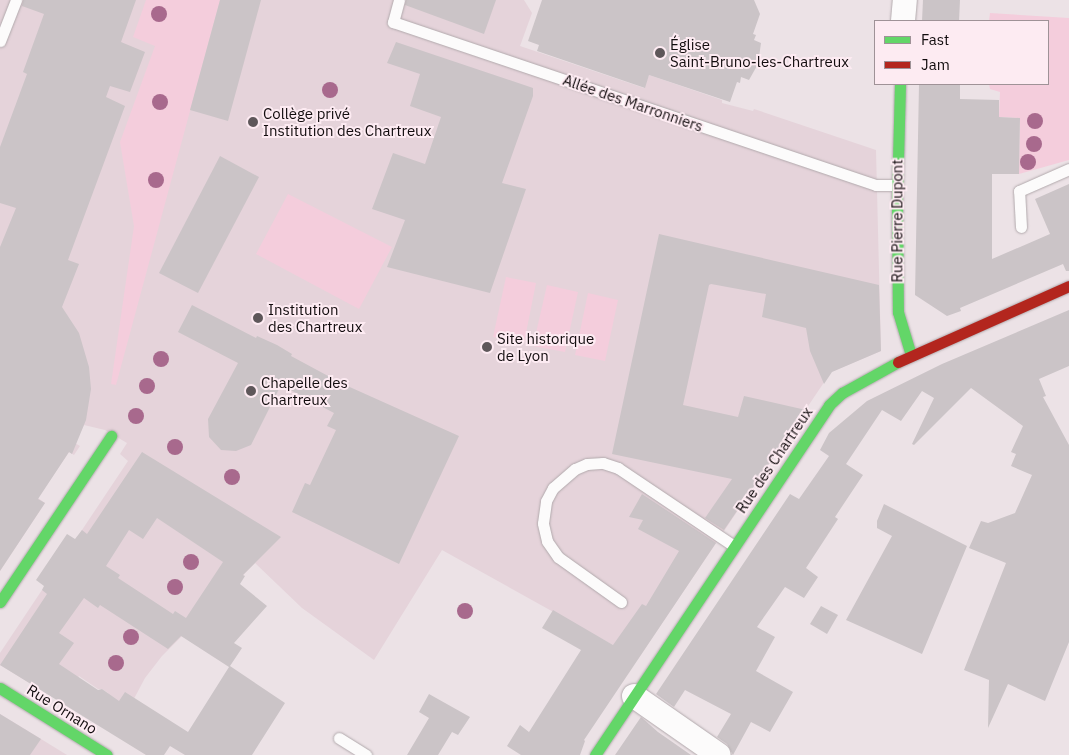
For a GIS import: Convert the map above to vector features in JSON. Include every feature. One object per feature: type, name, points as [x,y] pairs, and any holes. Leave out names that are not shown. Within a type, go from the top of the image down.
[{"type":"street","points":[[903,20],[905,0]]},
{"type":"street","name":"Rue Pierre Dupont","points":[[900,85],[897,185],[898,312],[911,355]]},
{"type":"street","name":"Rue des Chartreux","points":[[594,755],[829,405],[842,393],[911,355],[1069,286]]},
{"type":"street","points":[[0,602],[111,436]]},
{"type":"street","name":"Rue Ornano","points":[[0,688],[108,755]]},
{"type":"street","points":[[634,696],[719,755]]},
{"type":"lane","points":[[0,41],[16,0]]},
{"type":"lane","name":"Allée des Marronniers","points":[[399,0],[392,22],[876,185],[897,185]]},
{"type":"lane","points":[[1021,227],[1019,191],[1069,169]]},
{"type":"lane","points":[[621,602],[558,557],[547,541],[543,523],[546,501],[564,477],[575,469],[587,464],[603,463],[618,468],[734,546]]},
{"type":"lane","points":[[339,738],[366,755]]},
{"type":"shaded area","points":[[0,0],[524,0],[532,13],[520,46],[644,88],[649,75],[722,100],[722,103],[753,111],[754,109],[876,150],[881,351],[831,372],[638,659],[442,550],[374,660],[302,608],[255,563],[162,656],[145,678],[128,710],[109,696],[108,693],[98,689],[79,676],[61,702],[0,665],[0,653],[128,461],[120,454],[127,443],[105,430],[84,425],[75,443],[80,446],[74,455],[69,452],[38,498],[45,503],[0,571]]},
{"type":"shaded area","points":[[146,0],[220,0],[116,385],[111,384],[134,226],[120,142],[155,46],[133,37]]},
{"type":"shaded area","points":[[990,13],[1069,18],[1069,160],[1019,174],[1020,118],[999,117],[1000,92],[990,89],[989,85],[1049,85],[1049,20],[989,20]]},
{"type":"shaded area","points":[[288,194],[392,247],[359,309],[256,254]]},
{"type":"shaded area","points":[[506,277],[536,283],[524,343],[493,337]]},
{"type":"shaded area","points":[[547,285],[578,292],[565,352],[533,346]]},
{"type":"shaded area","points":[[588,293],[618,300],[605,361],[575,355]]},
{"type":"shaded area","points":[[0,714],[41,739],[67,755],[0,755]]},
{"type":"building","points":[[23,0],[136,0],[121,42],[145,52],[130,92],[110,86],[106,97],[125,106],[68,260],[79,264],[62,307],[79,333],[89,367],[91,389],[86,420],[72,454],[69,452],[38,499],[45,503],[0,571],[0,247],[16,208],[0,203],[0,147],[27,74],[23,72],[44,14],[22,6]]},
{"type":"building","points":[[220,0],[261,0],[228,121],[190,110]]},
{"type":"building","points":[[406,0],[496,0],[484,34],[405,5]]},
{"type":"building","name":"Église Saint-Bruno-les-Chartreux","points":[[542,0],[754,0],[760,14],[753,34],[756,35],[754,40],[761,43],[758,64],[749,80],[741,77],[740,83],[737,82],[730,102],[649,75],[645,88],[537,51],[539,45],[528,41]]},
{"type":"building","points":[[923,0],[960,0],[959,20],[922,20]]},
{"type":"building","points":[[396,42],[533,88],[533,96],[502,183],[526,189],[490,293],[387,267],[405,220],[372,209],[393,153],[425,164],[441,117],[410,106],[420,74],[387,63]]},
{"type":"building","points":[[919,85],[960,85],[960,99],[999,100],[999,117],[1020,118],[1019,174],[992,174],[992,259],[1050,234],[1035,199],[1069,184],[1069,271],[1066,271],[1063,264],[960,308],[961,311],[947,316],[915,295]]},
{"type":"building","points":[[220,156],[259,177],[198,293],[159,273]]},
{"type":"building","points":[[659,234],[879,285],[881,351],[832,372],[824,384],[810,351],[806,328],[762,317],[766,294],[709,285],[683,405],[738,417],[744,396],[806,410],[724,530],[705,518],[732,479],[612,454]]},
{"type":"building","points":[[192,305],[256,338],[257,336],[277,345],[292,354],[291,356],[343,384],[459,436],[399,564],[292,512],[305,483],[310,485],[336,430],[327,426],[334,413],[281,385],[251,445],[236,451],[221,450],[209,437],[208,419],[238,363],[178,332]]},
{"type":"building","points":[[1069,310],[1069,366],[1039,379],[1046,396],[1043,397],[1069,445],[1069,642],[1045,701],[1008,684],[988,728],[989,680],[964,670],[1006,563],[969,548],[981,521],[988,523],[1015,513],[1032,475],[1011,466],[1016,454],[1011,452],[1023,426],[971,388],[914,445],[912,444],[934,398],[922,391],[901,421],[882,410],[846,464],[863,475],[835,517],[838,519],[806,568],[818,577],[804,598],[785,587],[757,627],[775,637],[756,671],[793,692],[770,732],[751,722],[733,755],[727,744],[717,737],[731,714],[685,690],[674,707],[656,694],[790,494],[799,499],[829,456],[820,450],[829,433],[867,401],[942,364]]},
{"type":"building","points":[[142,452],[281,537],[243,575],[245,576],[240,584],[267,606],[234,643],[242,648],[230,666],[285,703],[252,755],[185,755],[170,746],[164,755],[146,755],[0,665],[47,594],[42,590],[44,586],[36,580],[67,534],[75,539],[82,530],[87,534]],"holes":[[[157,518],[223,562],[186,618],[175,611],[173,614],[118,578],[120,575],[106,566],[129,530],[143,539]],[[84,598],[98,608],[100,605],[168,649],[181,636],[229,667],[188,732],[125,692],[119,701],[102,689],[98,690],[59,664],[74,643],[59,633]]]},
{"type":"building","points":[[642,494],[716,543],[584,740],[580,755],[521,755],[507,746],[520,725],[529,732],[581,650],[542,628],[553,610],[613,645],[642,604],[646,606],[679,551],[638,529],[643,520],[629,517]]},
{"type":"building","points":[[884,504],[967,546],[922,654],[846,620],[892,536],[877,528],[877,521]]},
{"type":"building","points":[[821,606],[838,615],[827,634],[810,624]]},
{"type":"building","points":[[429,694],[470,717],[458,735],[452,732],[438,755],[407,755],[429,718],[419,712]]},
{"type":"building","points":[[0,714],[41,739],[30,755],[0,755]]},
{"type":"building","points":[[641,717],[658,732],[691,755],[615,755]]},
{"type":"traffic: fast","points":[[900,85],[897,202],[898,312],[911,355]]},
{"type":"traffic: fast","points":[[595,755],[829,405],[842,393],[898,362]]},
{"type":"traffic: fast","points":[[0,602],[111,436]]},
{"type":"traffic: fast","points":[[0,688],[107,755]]},
{"type":"traffic: jam","points":[[898,362],[1069,286]]},
{"type":"place","name":"Église Saint-Bruno-les-Chartreux","points":[[660,53]]},
{"type":"place","name":"Collège privé Institution des Chartreux","points":[[253,122]]},
{"type":"place","name":"Institution des Chartreux","points":[[258,318]]},
{"type":"place","name":"Site historique de Lyon","points":[[487,347]]},
{"type":"place","name":"Chapelle des Chartreux","points":[[251,391]]}]
